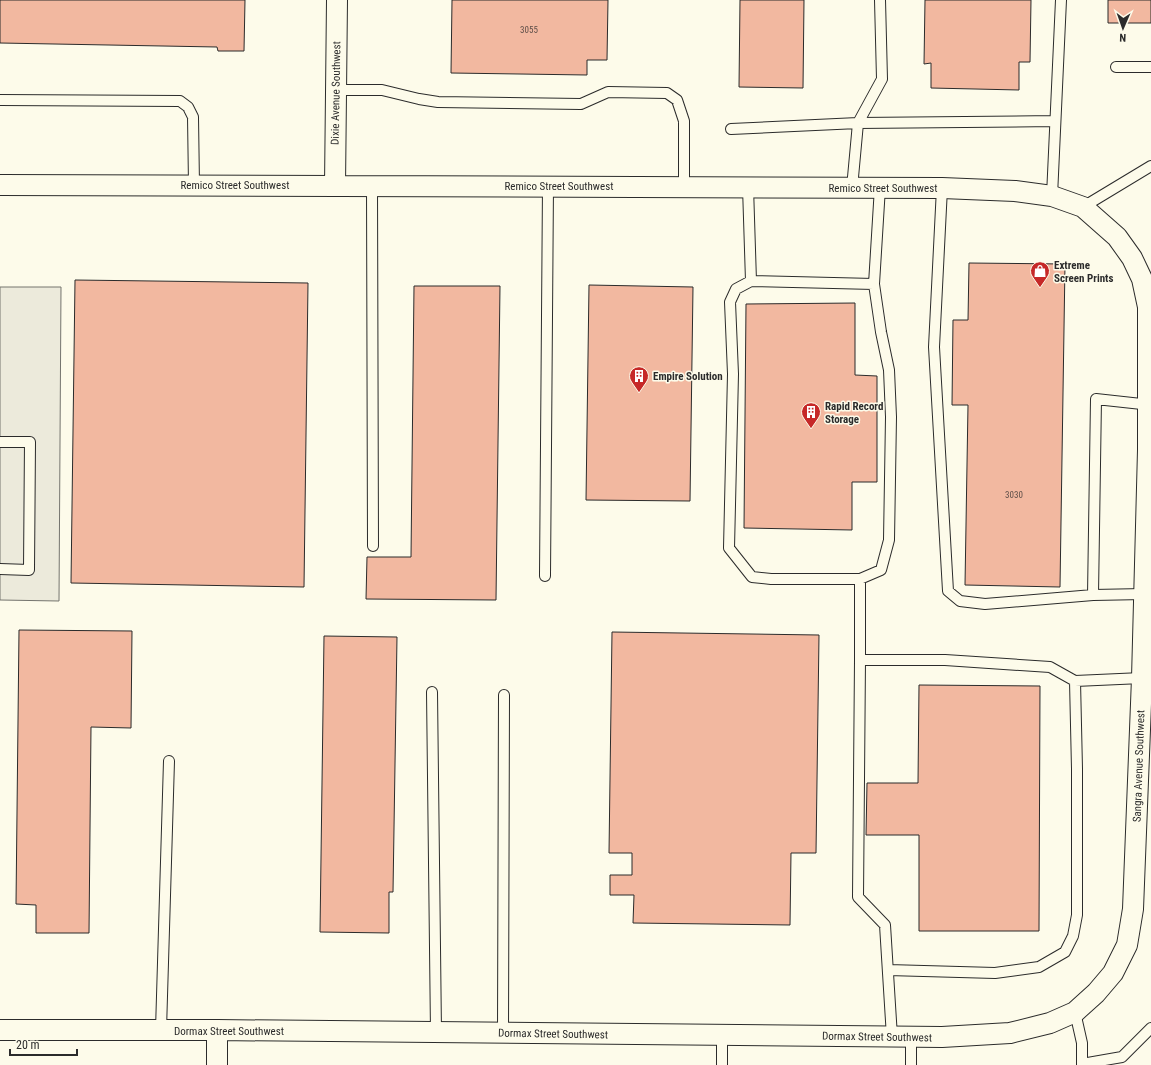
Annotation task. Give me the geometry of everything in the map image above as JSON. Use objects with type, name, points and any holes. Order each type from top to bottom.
[{"type":"street","name":"Dixie Avenue Southwest","points":[[335,186],[337,0]]},
{"type":"street","name":"Remico Street Southwest","points":[[0,185],[942,188],[1015,192],[1052,196],[1083,207],[1109,228]]},
{"type":"street","name":"Sangra Avenue Southwest","points":[[1096,993],[1113,973],[1127,945],[1134,910],[1146,678],[1144,594],[1149,405],[1148,307],[1146,278],[1109,228]]},
{"type":"street","name":"Dormax Street Southwest","points":[[0,1030],[217,1030],[942,1038],[1010,1033],[1050,1023],[1074,1012],[1096,993]]},
{"type":"street","points":[[217,1030],[217,1065]]},
{"type":"lane","points":[[852,188],[858,122],[882,79],[880,0]]},
{"type":"lane","points":[[1052,196],[1061,0]]},
{"type":"lane","points":[[1116,67],[1151,67]]},
{"type":"lane","points":[[336,90],[382,90],[438,102],[581,104],[608,92],[668,93],[677,100],[684,121],[684,187]]},
{"type":"lane","points":[[0,100],[180,101],[188,107],[193,117],[194,185]]},
{"type":"lane","points":[[731,129],[858,122],[1055,121]]},
{"type":"lane","points":[[1083,207],[1151,166]]},
{"type":"lane","points":[[372,186],[373,546]]},
{"type":"lane","points":[[545,576],[548,186]]},
{"type":"lane","points":[[748,187],[751,281]]},
{"type":"lane","points":[[874,284],[751,281],[736,289],[730,302],[733,374],[729,548],[752,577],[771,579],[860,579],[881,570],[889,540],[891,417],[889,370],[881,332],[874,284],[880,188]]},
{"type":"lane","points":[[942,188],[934,347],[948,591],[960,601],[985,604],[1093,594],[1144,594]]},
{"type":"lane","points":[[1093,594],[1096,399],[1149,405]]},
{"type":"lane","points":[[0,442],[30,442],[30,450],[29,570],[0,569]]},
{"type":"lane","points":[[860,579],[858,897],[885,924],[888,970],[902,1037],[911,1065]]},
{"type":"lane","points":[[860,660],[945,660],[1050,666],[1075,681],[1146,678]]},
{"type":"lane","points":[[888,970],[995,973],[1039,967],[1065,952],[1073,936],[1077,915],[1077,769],[1075,681]]},
{"type":"lane","points":[[432,692],[436,1032]]},
{"type":"lane","points":[[503,1033],[504,695]]},
{"type":"lane","points":[[161,1030],[169,761]]},
{"type":"lane","points":[[1074,1012],[1082,1043],[1082,1064],[1122,1057],[1151,1028]]},
{"type":"lane","points":[[722,1035],[722,1065]]},
{"type":"shaded area","points":[[0,287],[61,287],[59,601],[0,600]]},
{"type":"building","points":[[0,0],[245,0],[244,51],[218,51],[217,47],[0,43]]},
{"type":"building","points":[[452,0],[608,0],[607,60],[587,60],[587,75],[451,73]]},
{"type":"building","points":[[740,0],[804,0],[803,88],[739,87]]},
{"type":"building","points":[[925,0],[1031,0],[1030,62],[1019,62],[1019,90],[931,88],[931,63],[924,64]]},
{"type":"building","points":[[1108,0],[1151,0],[1151,23],[1108,23]]},
{"type":"building","points":[[969,263],[1065,264],[1060,587],[965,585],[968,405],[952,405],[953,320],[968,320]]},
{"type":"building","points":[[75,280],[308,283],[304,587],[71,583]]},
{"type":"building","name":"Empire Solution","points":[[589,285],[693,287],[690,501],[586,500]]},
{"type":"building","points":[[414,286],[500,286],[496,600],[366,599],[367,557],[411,557]]},
{"type":"building","name":"Rapid Record Storage","points":[[855,303],[855,375],[877,376],[877,482],[852,482],[852,530],[744,528],[746,304]]},
{"type":"building","points":[[19,630],[132,631],[131,728],[91,727],[89,933],[36,933],[36,905],[16,904]]},
{"type":"building","points":[[612,632],[819,635],[816,853],[791,853],[790,925],[633,923],[634,895],[610,895],[610,875],[632,875],[632,853],[609,853]]},
{"type":"building","points":[[324,636],[397,637],[393,892],[389,892],[389,933],[320,932]]},
{"type":"building","points":[[919,685],[1040,686],[1039,931],[919,931],[919,835],[866,835],[867,783],[918,783]]},
{"type":"place","name":"Extreme Screen Prints","points":[[1040,288]]},
{"type":"place","name":"Empire Solution","points":[[639,393]]},
{"type":"place","name":"Rapid Record Storage","points":[[811,429]]}]
